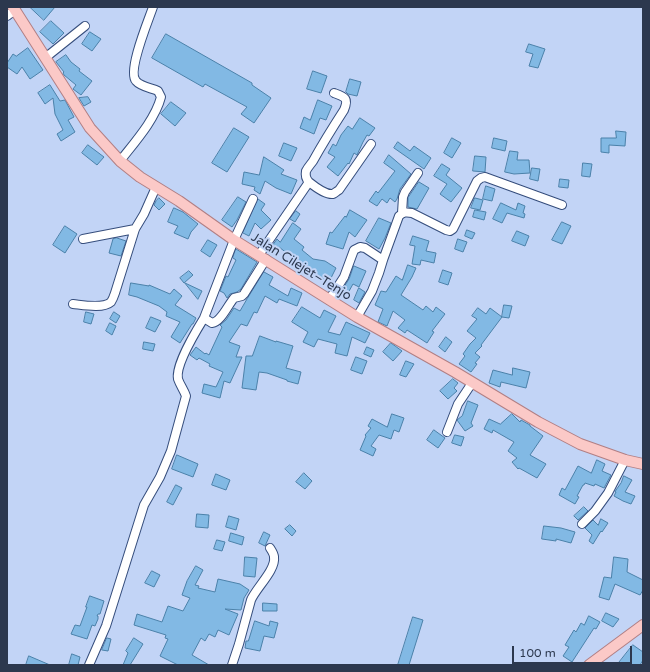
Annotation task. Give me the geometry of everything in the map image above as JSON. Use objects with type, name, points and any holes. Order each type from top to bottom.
[{"type":"main road","name":"Jalan Cilejet–Tenjo","points":[[12,11],[45,58],[90,128],[120,161],[140,177],[179,201],[234,240],[329,300],[538,422],[580,444],[625,460],[643,464]]},
{"type":"main road","points":[[589,665],[643,625]]},
{"type":"street","points":[[120,161],[145,128],[155,112],[161,97],[158,91],[139,84],[136,82],[134,77],[140,44],[153,7]]},
{"type":"street","points":[[45,58],[85,26]]},
{"type":"street","points":[[334,93],[343,96],[347,104],[307,170],[307,180],[317,188],[333,194],[339,190],[371,144]]},
{"type":"street","points":[[357,317],[372,291],[379,273],[399,216],[402,213],[403,197],[405,192],[418,174]]},
{"type":"street","points":[[402,213],[412,213],[450,231],[453,229],[477,181],[485,177],[562,205]]},
{"type":"street","points":[[204,318],[212,323],[215,323],[226,312],[234,298],[244,294],[263,257],[309,182]]},
{"type":"street","points":[[73,304],[100,306],[107,305],[112,301],[135,229],[144,214],[156,187]]},
{"type":"street","points":[[89,665],[106,626],[144,506],[160,477],[171,451],[186,396],[178,378],[179,366],[204,318],[234,240],[253,199]]},
{"type":"street","points":[[83,239],[135,229]]},
{"type":"street","points":[[329,300],[344,277],[354,250],[360,247],[365,248],[383,260]]},
{"type":"street","points":[[447,432],[458,404],[472,383]]},
{"type":"street","points":[[582,524],[595,511],[608,493],[625,460]]},
{"type":"street","points":[[232,665],[251,600],[254,593],[273,566],[274,558],[270,548]]},
{"type":"building","points":[[30,7],[55,7],[44,20]]},
{"type":"building","points":[[51,21],[64,33],[53,44],[40,32]]},
{"type":"building","points":[[90,32],[101,39],[92,51],[82,44]]},
{"type":"building","points":[[166,34],[252,83],[252,85],[271,98],[254,123],[241,114],[247,107],[205,84],[203,87],[152,58]]},
{"type":"building","points":[[529,44],[545,49],[538,68],[529,66],[533,54],[526,52]]},
{"type":"building","points":[[28,48],[43,70],[30,79],[22,67],[17,74],[7,67],[7,63],[13,54],[16,56]]},
{"type":"building","points":[[66,55],[71,62],[80,69],[79,71],[92,81],[81,95],[73,89],[76,85],[64,75],[64,72],[56,62]]},
{"type":"building","points":[[313,71],[327,76],[321,93],[307,89]]},
{"type":"building","points":[[350,79],[361,82],[357,96],[346,92]]},
{"type":"building","points":[[50,85],[60,101],[65,100],[74,117],[68,120],[75,132],[61,141],[57,134],[63,130],[55,114],[53,98],[45,104],[38,93]]},
{"type":"building","points":[[88,97],[91,102],[84,106],[79,98]]},
{"type":"building","points":[[318,100],[332,106],[326,120],[320,118],[314,134],[300,128],[304,117],[310,120]]},
{"type":"building","points":[[171,102],[186,113],[175,126],[161,114]]},
{"type":"building","points":[[360,118],[375,128],[369,136],[367,135],[357,155],[354,153],[349,164],[348,163],[338,176],[327,167],[335,157],[328,153],[333,144],[336,146],[341,135],[348,126],[352,129]]},
{"type":"building","points":[[234,128],[249,137],[227,172],[212,163]]},
{"type":"building","points":[[616,131],[626,132],[625,146],[609,145],[609,153],[601,152],[601,138],[616,138]]},
{"type":"building","points":[[452,138],[461,143],[452,158],[444,153]]},
{"type":"building","points":[[494,138],[507,141],[505,151],[492,148]]},
{"type":"building","points":[[398,142],[410,151],[414,146],[431,158],[424,169],[394,148]]},
{"type":"building","points":[[284,143],[297,148],[291,161],[279,156]]},
{"type":"building","points":[[88,145],[104,157],[97,165],[82,153]]},
{"type":"building","points":[[510,151],[518,152],[517,160],[529,160],[530,173],[514,174],[505,172]]},
{"type":"building","points":[[389,155],[411,174],[400,189],[395,202],[390,198],[387,203],[382,199],[377,206],[369,201],[376,191],[378,193],[395,171],[384,163]]},
{"type":"building","points":[[475,156],[486,157],[485,172],[473,171]]},
{"type":"building","points":[[264,157],[284,170],[281,174],[297,180],[291,194],[276,188],[265,181],[260,194],[254,190],[255,187],[242,184],[244,172],[259,175]]},
{"type":"building","points":[[583,163],[592,164],[590,177],[582,176]]},
{"type":"building","points":[[442,164],[450,169],[446,175],[462,188],[451,202],[440,194],[447,184],[434,176]]},
{"type":"building","points":[[532,168],[540,169],[538,181],[530,179]]},
{"type":"building","points":[[560,179],[569,180],[568,188],[559,187]]},
{"type":"building","points":[[419,182],[429,188],[417,209],[408,207],[408,198]]},
{"type":"building","points":[[486,186],[495,189],[492,201],[483,199]]},
{"type":"building","points":[[238,197],[246,202],[232,227],[222,220]]},
{"type":"building","points":[[159,198],[165,204],[159,210],[154,205]]},
{"type":"building","points":[[475,198],[483,200],[480,210],[471,208]]},
{"type":"building","points":[[258,199],[265,204],[261,210],[271,220],[261,229],[255,223],[249,236],[243,233]]},
{"type":"building","points":[[501,203],[516,210],[518,203],[525,206],[523,213],[525,214],[524,218],[507,213],[502,223],[493,219]]},
{"type":"building","points":[[174,208],[183,212],[198,224],[191,232],[188,239],[174,233],[178,226],[168,222]]},
{"type":"building","points":[[350,210],[367,220],[355,237],[349,232],[343,249],[326,244],[330,232],[332,233]]},
{"type":"building","points":[[475,210],[486,212],[484,220],[473,217]]},
{"type":"building","points":[[296,211],[300,214],[295,222],[290,219]]},
{"type":"building","points":[[379,218],[391,223],[379,249],[366,241]]},
{"type":"building","points":[[562,222],[571,226],[562,244],[552,240]]},
{"type":"building","points":[[293,223],[301,229],[294,239],[304,247],[302,250],[313,259],[325,261],[336,268],[328,284],[291,265],[297,261],[279,247],[274,253],[270,249],[277,239],[280,242]]},
{"type":"building","points":[[65,226],[77,234],[65,253],[53,245]]},
{"type":"building","points":[[467,230],[475,233],[472,239],[465,236]]},
{"type":"building","points":[[517,231],[529,236],[525,246],[512,241]]},
{"type":"building","points":[[413,236],[429,241],[426,251],[436,253],[434,263],[421,260],[420,265],[412,264],[415,246],[410,245]]},
{"type":"building","points":[[117,238],[126,241],[121,256],[109,253],[113,239]]},
{"type":"building","points":[[458,239],[467,242],[463,252],[455,249]]},
{"type":"building","points":[[208,240],[217,245],[210,257],[201,251]]},
{"type":"building","points":[[236,249],[257,262],[241,289],[230,294],[227,298],[224,293],[220,291],[226,276],[228,277],[236,260],[233,258]]},
{"type":"building","points":[[408,265],[416,268],[401,295],[423,310],[426,306],[433,312],[436,307],[445,314],[432,331],[434,332],[427,343],[407,330],[405,333],[398,328],[405,320],[393,311],[387,326],[378,322],[383,309],[375,305],[381,291],[386,292],[396,276],[402,280]]},
{"type":"building","points":[[354,266],[366,271],[359,287],[353,284],[348,293],[342,290],[349,279]]},
{"type":"building","points":[[443,270],[452,273],[448,285],[439,282]]},
{"type":"building","points":[[189,271],[193,275],[184,283],[180,278]]},
{"type":"building","points":[[264,272],[273,277],[269,285],[288,296],[291,288],[302,293],[297,306],[279,299],[277,303],[265,296],[257,313],[254,312],[247,326],[241,324],[229,342],[240,346],[236,357],[242,357],[230,383],[224,381],[220,398],[202,393],[204,384],[216,387],[223,372],[209,366],[210,364],[199,358],[197,360],[190,355],[196,347],[205,354],[206,353],[209,355],[222,327],[220,325],[226,320],[234,308],[240,311]]},
{"type":"building","points":[[131,283],[149,285],[170,294],[174,289],[182,296],[175,305],[196,318],[180,343],[171,337],[180,322],[166,316],[167,312],[159,306],[129,295]]},
{"type":"building","points":[[185,283],[202,291],[198,299]]},
{"type":"building","points":[[359,288],[365,292],[359,303],[354,300]]},
{"type":"building","points":[[504,305],[512,306],[509,318],[502,317]]},
{"type":"building","points":[[302,307],[320,318],[324,310],[336,316],[328,332],[340,335],[346,322],[370,333],[365,343],[352,337],[347,356],[335,353],[337,344],[318,339],[314,347],[303,342],[308,332],[292,322]]},
{"type":"building","points":[[478,308],[486,314],[490,308],[502,317],[481,345],[482,346],[475,353],[480,357],[475,363],[477,364],[471,372],[459,364],[465,356],[463,354],[476,338],[467,331],[477,319],[472,316]]},
{"type":"building","points":[[86,312],[94,314],[91,324],[84,322]]},
{"type":"building","points":[[114,312],[120,316],[116,323],[110,319]]},
{"type":"building","points":[[151,317],[161,321],[155,332],[146,328]]},
{"type":"building","points":[[110,323],[116,326],[112,335],[106,331]]},
{"type":"building","points":[[260,336],[293,346],[286,368],[301,372],[298,384],[267,373],[259,372],[256,390],[242,388],[246,356],[252,356]]},
{"type":"building","points":[[446,337],[452,342],[445,352],[439,347]]},
{"type":"building","points":[[144,342],[155,344],[153,351],[143,349]]},
{"type":"building","points":[[391,343],[402,351],[393,361],[383,352]]},
{"type":"building","points":[[367,347],[374,350],[371,357],[364,354]]},
{"type":"building","points":[[356,357],[367,361],[362,374],[351,370]]},
{"type":"building","points":[[406,361],[414,364],[406,377],[400,375]]},
{"type":"building","points":[[513,368],[530,372],[526,388],[501,382],[500,387],[489,383],[493,370],[512,375]]},
{"type":"building","points":[[453,379],[458,383],[454,388],[457,391],[448,399],[440,391]]},
{"type":"building","points":[[468,401],[478,405],[471,423],[473,426],[465,431],[457,420],[462,416]]},
{"type":"building","points":[[392,414],[404,418],[399,432],[394,430],[391,439],[379,435],[371,446],[376,449],[373,456],[360,450],[366,436],[365,435],[371,428],[368,426],[372,419],[387,427]]},
{"type":"building","points":[[512,414],[520,422],[521,420],[530,425],[543,436],[530,455],[546,464],[537,478],[519,468],[518,469],[512,462],[517,458],[508,451],[514,442],[493,430],[492,433],[484,429],[489,419],[500,424]]},
{"type":"building","points":[[434,430],[445,438],[438,448],[427,440]]},
{"type":"building","points":[[455,435],[464,437],[461,446],[452,443]]},
{"type":"building","points":[[177,455],[198,464],[193,477],[172,469]]},
{"type":"building","points":[[597,460],[605,464],[602,471],[611,475],[604,488],[595,484],[594,486],[585,483],[577,496],[579,497],[575,504],[559,495],[562,488],[565,490],[578,466],[591,473]]},
{"type":"building","points":[[304,473],[312,481],[305,489],[296,482]]},
{"type":"building","points":[[216,474],[230,480],[226,490],[212,485]]},
{"type":"building","points":[[624,476],[632,480],[625,492],[635,496],[631,504],[614,496]]},
{"type":"building","points":[[176,485],[182,488],[173,505],[167,502]]},
{"type":"building","points":[[584,507],[588,511],[578,520],[574,516]]},
{"type":"building","points":[[197,514],[209,515],[208,528],[196,527]]},
{"type":"building","points":[[229,516],[239,519],[236,530],[226,527]]},
{"type":"building","points":[[601,519],[608,523],[593,544],[589,541],[592,535],[585,528],[593,520],[598,525]]},
{"type":"building","points":[[290,525],[296,531],[292,536],[285,529]]},
{"type":"building","points":[[544,526],[561,528],[575,532],[571,543],[556,539],[556,541],[542,539]]},
{"type":"building","points":[[264,532],[270,535],[265,546],[259,543]]},
{"type":"building","points":[[231,533],[244,537],[242,545],[229,541]]},
{"type":"building","points":[[217,540],[225,542],[222,551],[214,549]]},
{"type":"building","points":[[245,557],[257,558],[255,577],[244,576]]},
{"type":"building","points":[[614,557],[628,559],[627,572],[643,580],[643,590],[640,595],[615,584],[609,600],[599,597],[604,577],[611,578]]},
{"type":"building","points":[[196,566],[203,570],[195,585],[199,586],[198,588],[215,592],[218,579],[240,584],[249,590],[244,598],[241,610],[225,609],[238,614],[229,635],[218,630],[215,637],[209,634],[205,641],[201,638],[192,655],[209,665],[178,665],[160,656],[168,639],[165,638],[166,635],[134,625],[137,614],[162,622],[168,606],[183,611],[190,598],[182,595],[187,581]]},
{"type":"building","points":[[152,571],[160,575],[154,587],[145,583]]},
{"type":"building","points":[[90,596],[104,601],[100,614],[97,616],[98,619],[95,626],[92,625],[87,639],[71,634],[75,625],[80,626]]},
{"type":"building","points":[[263,603],[277,604],[277,611],[263,611]]},
{"type":"building","points":[[606,613],[619,619],[613,627],[602,621]]},
{"type":"building","points":[[589,616],[600,622],[596,629],[594,628],[572,662],[563,656],[569,647],[565,645],[574,630],[576,632],[581,623],[584,625]]},
{"type":"building","points":[[413,617],[423,620],[409,665],[398,665]]},
{"type":"building","points":[[255,621],[269,626],[270,621],[278,623],[274,638],[264,636],[260,651],[245,648],[246,641],[248,641]]},
{"type":"building","points":[[107,638],[111,639],[108,651],[102,650]]},
{"type":"building","points":[[134,638],[143,644],[130,665],[123,665],[128,653],[126,651]]},
{"type":"building","points":[[633,645],[643,652],[643,660],[640,665],[617,665]]},
{"type":"building","points":[[72,654],[80,657],[78,665],[69,665]]},
{"type":"building","points":[[29,656],[50,665],[26,665]]}]
